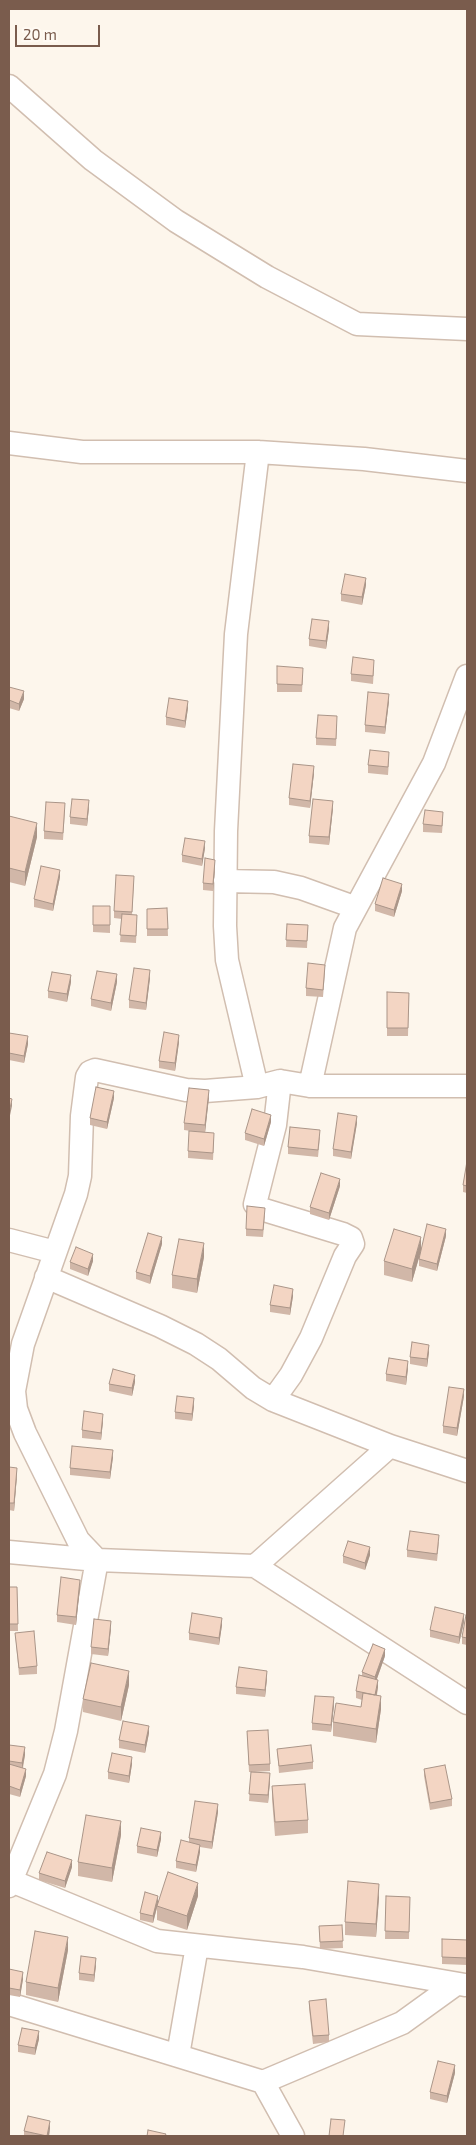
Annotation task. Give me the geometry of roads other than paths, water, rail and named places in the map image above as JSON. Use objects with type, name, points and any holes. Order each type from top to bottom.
[{"type":"street","points":[[9,86],[93,160],[176,221],[267,277],[357,324],[467,329]]},
{"type":"street","points":[[9,443],[82,452],[258,452],[364,459],[467,471]]},
{"type":"street","points":[[257,1087],[227,960],[225,881],[236,634],[258,452]]},
{"type":"street","points":[[310,1086],[337,956],[345,928],[354,908],[434,763],[467,676]]},
{"type":"street","points":[[225,881],[274,882],[301,888],[354,908]]},
{"type":"street","points":[[97,1560],[78,1540],[25,1433],[16,1409],[14,1391],[23,1344],[76,1194],[80,1176],[82,1116],[86,1078],[90,1072],[95,1070],[143,1079],[186,1090],[257,1087],[280,1081],[310,1086],[467,1086]]},
{"type":"street","points":[[273,1400],[292,1375],[311,1338],[345,1256],[353,1244],[351,1238],[261,1209],[255,1204],[276,1125],[280,1081]]},
{"type":"street","points":[[9,1240],[55,1252]]},
{"type":"street","points":[[46,1277],[160,1326],[196,1344],[219,1359],[253,1388],[273,1400],[390,1446],[467,1471]]},
{"type":"street","points":[[256,1566],[390,1446]]},
{"type":"street","points":[[9,1552],[97,1560],[256,1566],[467,1703]]},
{"type":"street","points":[[97,1560],[66,1731],[55,1774],[10,1882],[158,1941],[303,1957],[461,1985]]},
{"type":"street","points":[[178,2056],[197,1946]]},
{"type":"street","points":[[9,2004],[263,2082],[402,2023],[461,1985]]},
{"type":"street","points":[[263,2082],[293,2136]]}]
